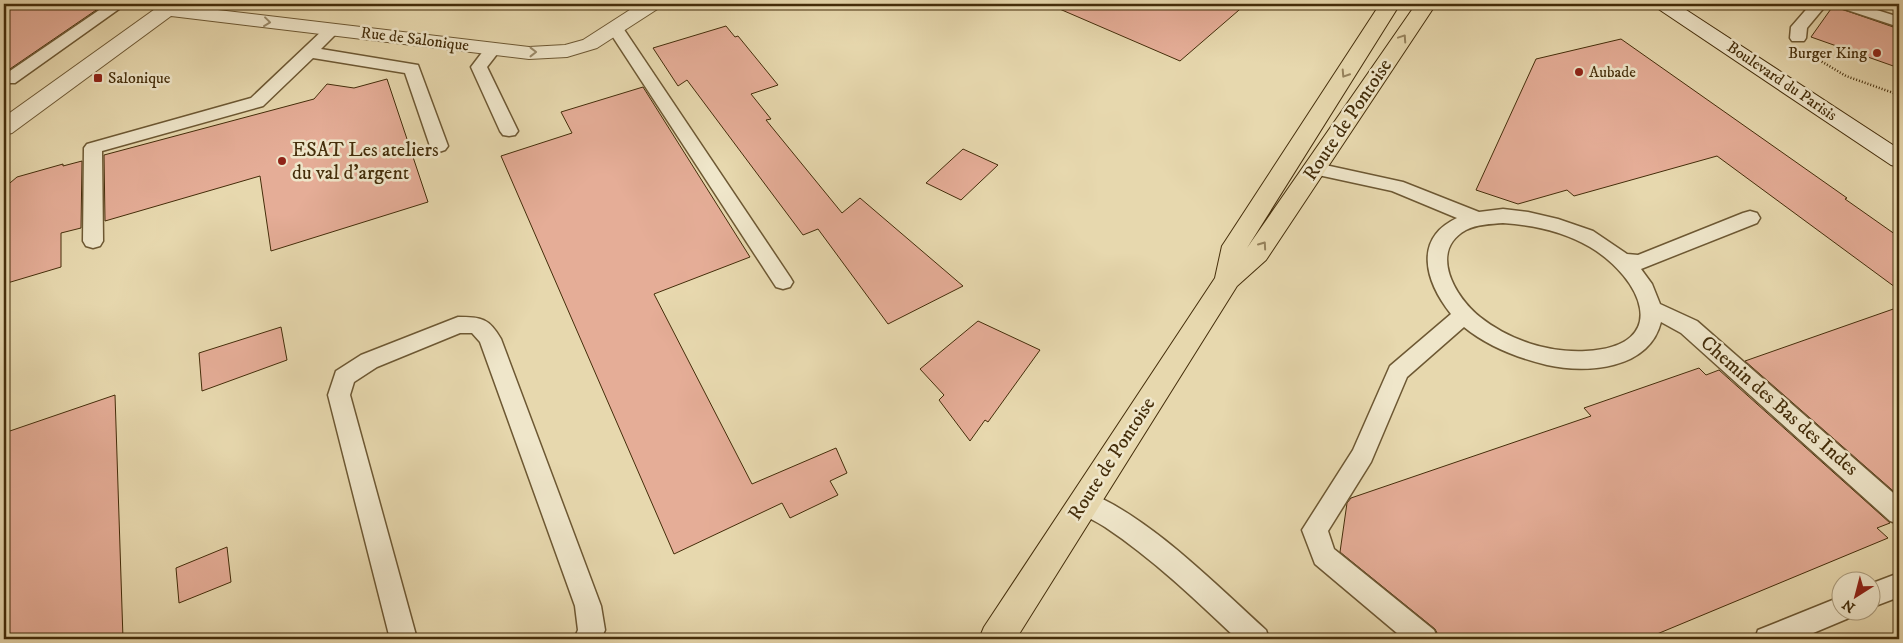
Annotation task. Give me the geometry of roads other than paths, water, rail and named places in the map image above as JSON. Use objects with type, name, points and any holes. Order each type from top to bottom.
[{"type":"main road","name":"Route de Pontoise","points":[[1228,279],[1236,246],[1390,4]]},
{"type":"main road","name":"Route de Pontoise","points":[[996,639],[1228,279],[1257,254],[1426,4]]},
{"type":"street","name":"Rue de Salonique","points":[[171,7],[332,30],[528,53],[567,51],[590,44],[652,4]]},
{"type":"street","name":"Boulevard du Parisis","points":[[1664,4],[1712,34],[1899,160]]},
{"type":"street","points":[[1678,4],[1712,34]]},
{"type":"street","points":[[4,128],[171,7]]},
{"type":"lane","points":[[9,79],[118,4]]},
{"type":"lane","points":[[1798,38],[1799,27],[1819,4]]},
{"type":"lane","points":[[1844,4],[1899,22]]},
{"type":"lane","points":[[615,28],[783,282]]},
{"type":"lane","points":[[93,241],[93,148],[257,102],[332,30]]},
{"type":"lane","points":[[493,49],[478,67],[509,131]]},
{"type":"lane","points":[[308,52],[412,69],[439,146]]},
{"type":"lane","points":[[1316,169],[1396,186],[1446,205],[1476,219]]},
{"type":"lane","points":[[1503,216],[1542,220],[1566,228],[1597,242],[1623,261],[1642,284],[1652,309],[1648,331],[1632,349],[1605,359],[1578,360],[1569,360],[1531,352],[1494,336],[1464,315],[1444,291],[1436,267],[1439,246],[1453,229],[1476,219],[1503,216]]},
{"type":"lane","points":[[1623,261],[1640,262],[1750,218]]},
{"type":"lane","name":"Chemin des Bas des Indes","points":[[1652,309],[1689,327],[1899,513]]},
{"type":"lane","points":[[1424,639],[1324,556],[1314,530],[1363,455],[1398,372],[1464,315]]},
{"type":"lane","points":[[404,639],[339,395],[344,377],[369,361],[458,325],[478,325],[490,339],[588,606],[592,630],[588,639]]},
{"type":"lane","points":[[1084,502],[1112,517],[1170,559],[1256,639]]},
{"type":"lane","points":[[1880,592],[1899,584]]},
{"type":"lane","points":[[1768,639],[1830,613]]},
{"type":"place","name":"Burger King","points":[[1877,53]]},
{"type":"place","name":"Aubade","points":[[1579,72]]},
{"type":"place","name":"Salonique","points":[[98,78]]},
{"type":"place","name":"ESAT Les ateliers du val d'argent","points":[[282,161]]}]
